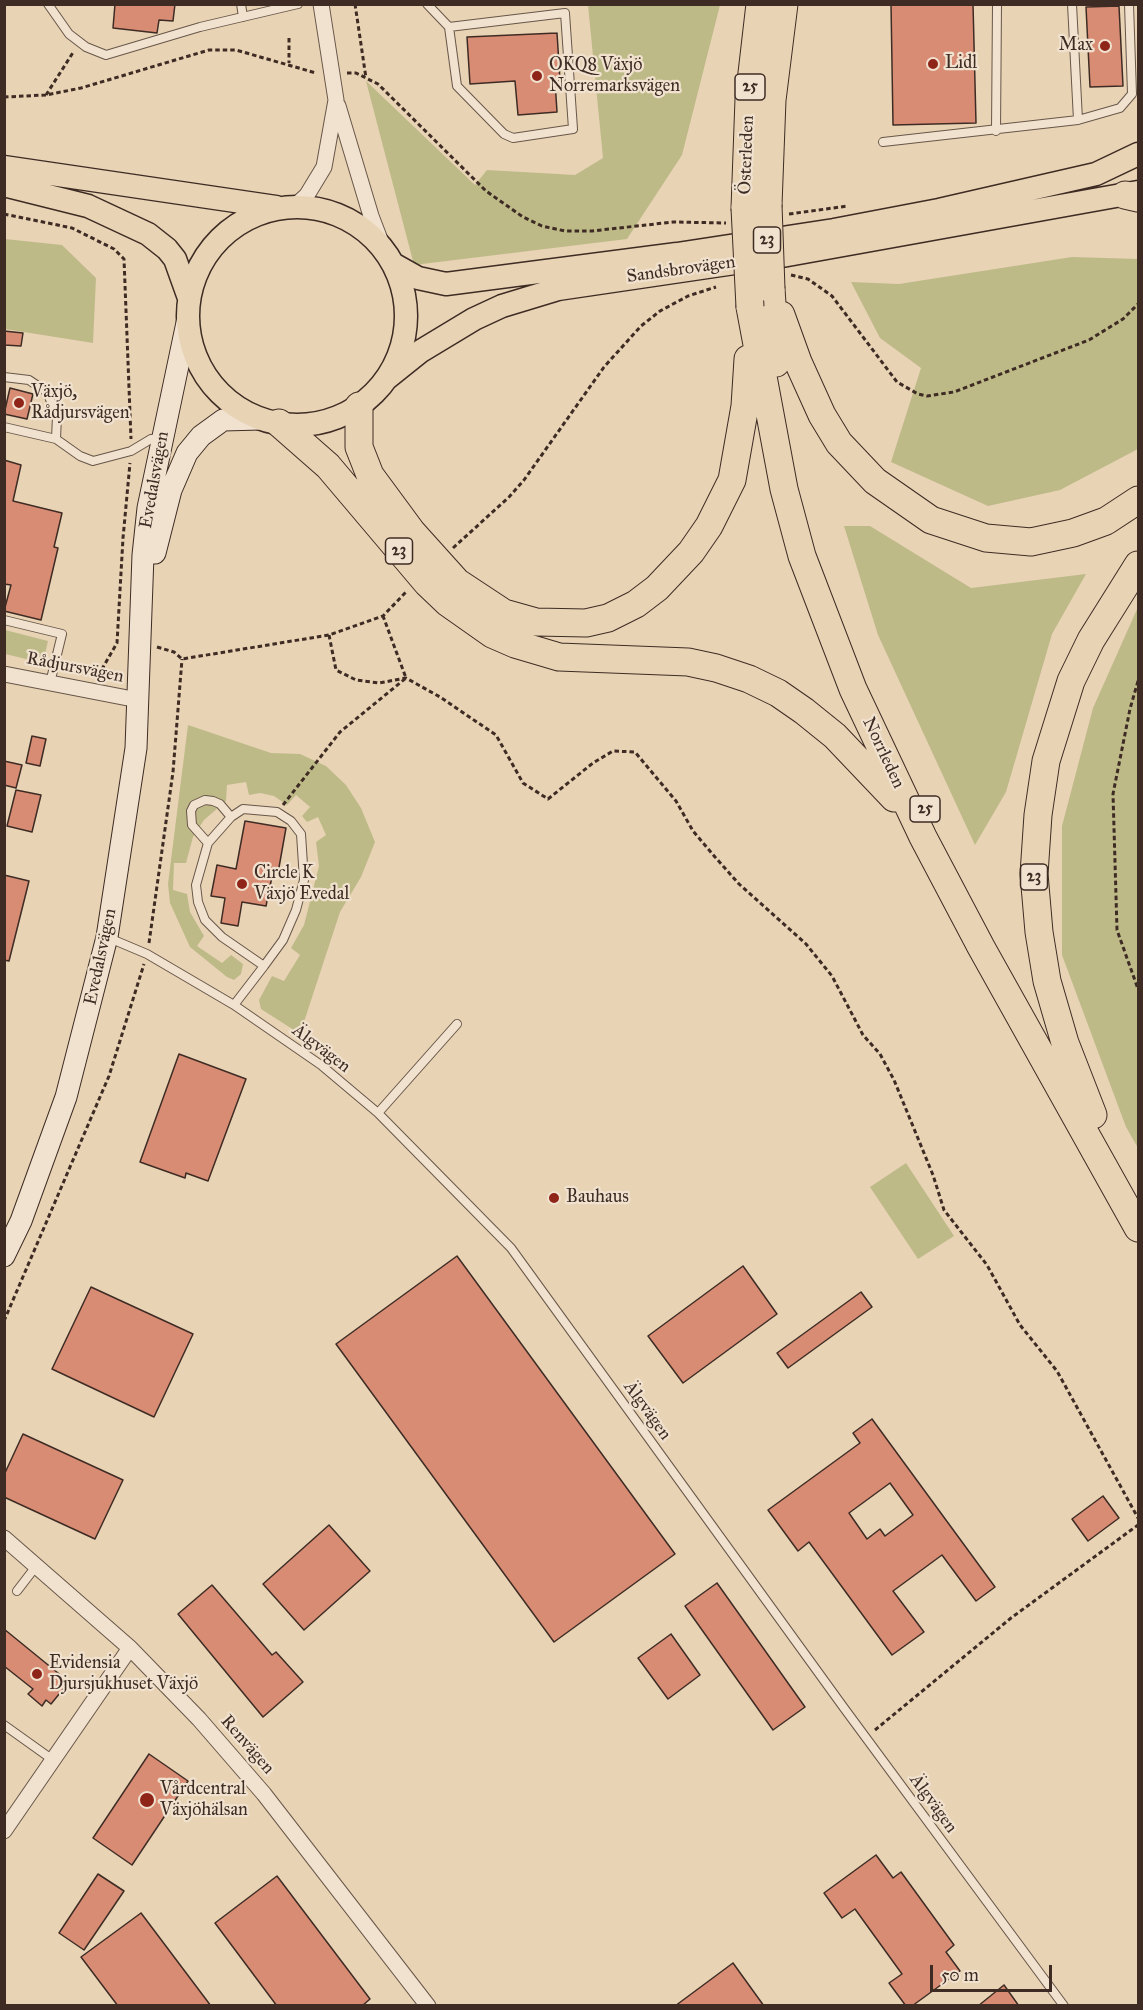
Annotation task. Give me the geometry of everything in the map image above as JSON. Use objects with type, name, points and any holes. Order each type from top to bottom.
[{"type":"highway","name":"Österleden","points":[[760,4],[749,99],[755,213],[771,289]]},
{"type":"highway","name":"Österleden","points":[[750,307],[755,213],[772,100],[783,4]]},
{"type":"highway","points":[[771,289],[798,362],[833,434],[874,481],[910,508],[931,520],[986,538],[1031,542],[1073,533],[1106,521],[1138,500]]},
{"type":"highway","name":"Norrleden","points":[[771,289],[773,338],[786,432],[816,551],[848,642],[891,741],[968,893],[1138,1195]]},
{"type":"highway","points":[[359,406],[359,447],[370,475],[412,532],[457,582],[504,613],[536,622],[561,624],[608,618],[636,604],[675,571],[709,526],[725,495],[734,469],[745,406],[750,307]]},
{"type":"highway","name":"Norrleden","points":[[750,307],[774,445],[802,556],[853,689],[923,837],[1041,1058],[1138,1228]]},
{"type":"highway","name":"23","points":[[270,421],[328,466],[427,583],[471,621],[515,644],[559,657],[688,662],[716,668],[778,693],[835,736],[891,794],[923,837]]},
{"type":"highway","name":"23","points":[[1093,1114],[1065,1044],[1047,981],[1039,932],[1034,874],[1038,815],[1046,761],[1071,681],[1091,640],[1138,565]]},
{"type":"main road","name":"Sandsbrovägen","points":[[389,257],[418,279],[446,284],[677,254],[834,230],[939,210],[1096,174],[1138,154]]},
{"type":"main road","name":"23","points":[[4,167],[287,207],[315,208],[354,222],[389,257],[402,287],[406,310],[405,334],[398,358],[386,379],[359,406],[321,422],[270,421],[228,400],[203,372],[190,336],[188,308],[175,260],[167,249],[148,234],[88,206],[4,185]]},
{"type":"main road","name":"Sandsbrovägen","points":[[386,379],[421,351],[474,319],[502,306],[558,289],[805,252],[1134,195]]},
{"type":"main road","name":"23","points":[[188,308],[202,261],[220,238],[243,220],[287,207]]},
{"type":"street","points":[[321,4],[336,100],[371,216],[389,257]]},
{"type":"street","points":[[287,207],[307,195],[324,167],[336,100]]},
{"type":"street","name":"Evedalsvägen","points":[[4,1256],[21,1221],[66,1097],[107,937],[132,784],[142,645],[147,519],[188,308]]},
{"type":"street","name":"Evedalsvägen","points":[[142,645],[157,540],[171,490],[187,453],[201,436],[223,420],[270,421]]},
{"type":"street","name":"Rådjursvägen","points":[[4,674],[50,685],[138,700]]},
{"type":"street","name":"Renvägen","points":[[4,1538],[130,1648],[199,1719],[264,1794],[428,2006]]},
{"type":"street","points":[[4,1831],[130,1648]]},
{"type":"lane","points":[[48,4],[56,18],[80,42],[106,55],[298,4]]},
{"type":"lane","points":[[241,4],[243,17]]},
{"type":"lane","points":[[427,4],[449,27],[458,86],[504,134],[513,138],[573,129],[565,13],[449,27]]},
{"type":"lane","points":[[996,131],[997,4]]},
{"type":"lane","points":[[1072,4],[1078,120]]},
{"type":"lane","points":[[883,142],[1078,120],[1120,108],[1132,94],[1129,4]]},
{"type":"lane","points":[[4,376],[29,380],[46,392],[57,416],[57,439]]},
{"type":"lane","points":[[4,427],[57,439],[80,456],[93,461],[131,451],[151,439],[163,437]]},
{"type":"lane","points":[[4,620],[62,634],[50,685]]},
{"type":"lane","points":[[208,843],[192,825],[191,811],[194,805],[206,800],[213,801],[231,818]]},
{"type":"lane","points":[[234,1005],[264,966],[290,926],[304,880],[301,834],[291,821],[277,812],[243,809],[231,818],[208,843],[196,885],[198,902],[205,920],[222,937],[264,966]]},
{"type":"lane","name":"Älgvägen","points":[[107,937],[147,954],[234,1005],[321,1065],[378,1113],[511,1248],[866,1738],[1064,2006]]},
{"type":"lane","points":[[378,1113],[457,1024]]},
{"type":"lane","points":[[17,1591],[37,1565]]},
{"type":"lane","points":[[4,1725],[53,1760]]},
{"type":"path","points":[[355,4],[366,78]]},
{"type":"path","points":[[289,38],[290,63]]},
{"type":"path","points":[[46,95],[80,42]]},
{"type":"path","points":[[4,97],[46,95],[81,88],[209,50],[236,50],[290,63],[312,73],[356,73],[378,84],[486,191],[523,217],[542,226],[565,231],[592,231],[852,205]]},
{"type":"path","points":[[4,214],[72,228],[104,243],[124,259],[131,451],[117,643],[98,676],[96,693]]},
{"type":"path","points":[[142,645],[161,647],[182,659],[329,634],[383,616],[414,584]]},
{"type":"path","points":[[383,616],[406,678],[496,735],[523,783],[548,799],[593,763],[613,751],[635,752],[676,801],[693,831],[739,884],[806,944],[832,976],[863,1035],[880,1054],[894,1080],[933,1175],[944,1210],[987,1265],[1020,1325],[1057,1371],[1138,1518]]},
{"type":"path","points":[[329,634],[336,670],[356,680],[379,683],[406,678]]},
{"type":"path","points":[[4,1321],[109,1076],[147,954],[173,772],[182,659]]},
{"type":"path","points":[[277,812],[340,732],[406,678]]},
{"type":"path","points":[[1138,681],[1113,794],[1118,930],[1138,989]]},
{"type":"path","points":[[866,1738],[1011,1618],[1138,1525]]},
{"type":"shaded area","points":[[588,5],[720,5],[682,155],[627,239],[414,265],[366,81],[475,185],[487,170],[575,175],[603,158]]},
{"type":"shaded area","points":[[5,239],[62,245],[96,278],[93,343],[5,329]]},
{"type":"shaded area","points":[[1072,257],[1138,259],[1138,449],[1060,490],[988,506],[891,462],[921,368],[880,338],[851,282],[899,284]]},
{"type":"shaded area","points":[[844,526],[870,526],[971,588],[1086,574],[1052,634],[1006,792],[975,845],[878,635]]},
{"type":"shaded area","points":[[1138,607],[1138,1148],[1126,1127],[1062,955],[1062,826],[1093,708]]},
{"type":"shaded area","points":[[5,630],[48,641],[43,663],[5,654]]},
{"type":"shaded area","points":[[188,725],[271,753],[300,754],[326,766],[346,785],[361,808],[375,842],[361,877],[340,912],[300,1034],[261,1009],[259,1000],[272,976],[284,981],[300,955],[291,948],[304,925],[319,866],[316,842],[326,835],[318,817],[307,822],[302,816],[310,807],[296,795],[287,805],[274,796],[260,793],[249,795],[246,782],[227,785],[226,801],[204,820],[193,837],[186,863],[174,863],[173,890],[187,894],[190,912],[204,936],[197,946],[222,963],[231,955],[243,964],[241,974],[234,980],[227,977],[190,947],[170,903],[168,884]]},
{"type":"shaded area","points":[[906,1163],[954,1236],[918,1259],[870,1187]]},
{"type":"building","points":[[115,4],[175,4],[173,21],[159,20],[157,33],[113,28]]},
{"type":"building","name":"Lidl","points":[[891,4],[973,4],[976,123],[893,125]]},
{"type":"building","name":"Max","points":[[1119,6],[1123,86],[1090,87],[1086,7]]},
{"type":"building","name":"OKQ8 Växjö Norremarksvägen","points":[[557,33],[560,80],[555,81],[557,112],[518,115],[515,81],[470,84],[467,37]]},
{"type":"building","points":[[4,331],[23,333],[21,346],[4,345]]},
{"type":"building","name":"Växjö, Rådjursvägen","points":[[10,388],[33,394],[27,419],[4,414]]},
{"type":"building","points":[[4,460],[21,465],[13,501],[62,513],[54,547],[58,548],[41,620],[4,611],[11,585],[4,584]]},
{"type":"building","points":[[32,736],[46,739],[40,766],[26,763]]},
{"type":"building","points":[[4,761],[22,765],[16,788],[4,785]]},
{"type":"building","points":[[16,790],[41,795],[32,832],[7,826]]},
{"type":"building","name":"Circle K Växjö Evedal","points":[[245,821],[286,828],[278,873],[273,872],[266,906],[242,902],[238,926],[221,923],[225,898],[211,896],[217,865],[236,869]]},
{"type":"building","points":[[4,875],[29,881],[9,961],[4,960]]},
{"type":"building","points":[[179,1054],[246,1079],[208,1181],[186,1173],[185,1178],[140,1162]]},
{"type":"building","points":[[457,1256],[675,1554],[554,1642],[336,1344]]},
{"type":"building","points":[[743,1266],[777,1314],[683,1383],[648,1336]]},
{"type":"building","points":[[91,1287],[193,1334],[154,1417],[52,1369]]},
{"type":"building","points":[[861,1292],[872,1307],[788,1368],[777,1353]]},
{"type":"building","points":[[872,1419],[995,1587],[976,1601],[942,1555],[893,1591],[924,1632],[892,1655],[809,1542],[798,1551],[768,1510],[860,1443],[853,1433]],"holes":[[[890,1483],[913,1515],[885,1536],[880,1529],[867,1539],[849,1513]]]},
{"type":"building","points":[[23,1434],[123,1480],[95,1539],[4,1497],[4,1475]]},
{"type":"building","points":[[1103,1496],[1119,1518],[1088,1541],[1072,1519]]},
{"type":"building","points":[[329,1525],[370,1571],[304,1630],[263,1584]]},
{"type":"building","points":[[717,1583],[805,1707],[773,1730],[685,1606]]},
{"type":"building","points":[[212,1585],[272,1655],[276,1652],[303,1682],[263,1717],[178,1614]]},
{"type":"building","name":"Evidensia Djursjukhuset Växjö","points":[[4,1629],[69,1682],[51,1704],[46,1700],[42,1706],[28,1694],[33,1689],[4,1666]]},
{"type":"building","points":[[671,1634],[700,1675],[668,1699],[638,1658]]},
{"type":"building","name":"Vårdcentral Växjöhälsan","points":[[149,1754],[188,1781],[132,1865],[93,1838]]},
{"type":"building","points":[[876,1855],[893,1878],[901,1872],[954,1945],[946,1952],[960,1971],[912,2006],[906,2006],[889,1983],[902,1974],[855,1909],[842,1918],[824,1893]]},
{"type":"building","points":[[98,1874],[124,1891],[84,1950],[59,1933]]},
{"type":"building","points":[[277,1876],[370,1999],[362,2006],[277,2006],[215,1923]]},
{"type":"building","points":[[141,1913],[211,2006],[118,2006],[81,1957]]},
{"type":"building","points":[[733,1963],[764,2006],[675,2006]]},
{"type":"building","points":[[1004,1985],[1019,2006],[978,2006]]},
{"type":"place","name":"Max","points":[[1105,46]]},
{"type":"place","name":"Lidl","points":[[933,64]]},
{"type":"place","name":"OKQ8 Växjö Norremarksvägen","points":[[537,76]]},
{"type":"place","name":"Växjö, Rådjursvägen","points":[[19,403]]},
{"type":"place","name":"Circle K Växjö Evedal","points":[[242,884]]},
{"type":"place","name":"Bauhaus","points":[[554,1198]]},
{"type":"place","name":"Evidensia Djursjukhuset Växjö","points":[[37,1674]]},
{"type":"place","name":"Vårdcentral Växjöhälsan","points":[[147,1800]]}]
